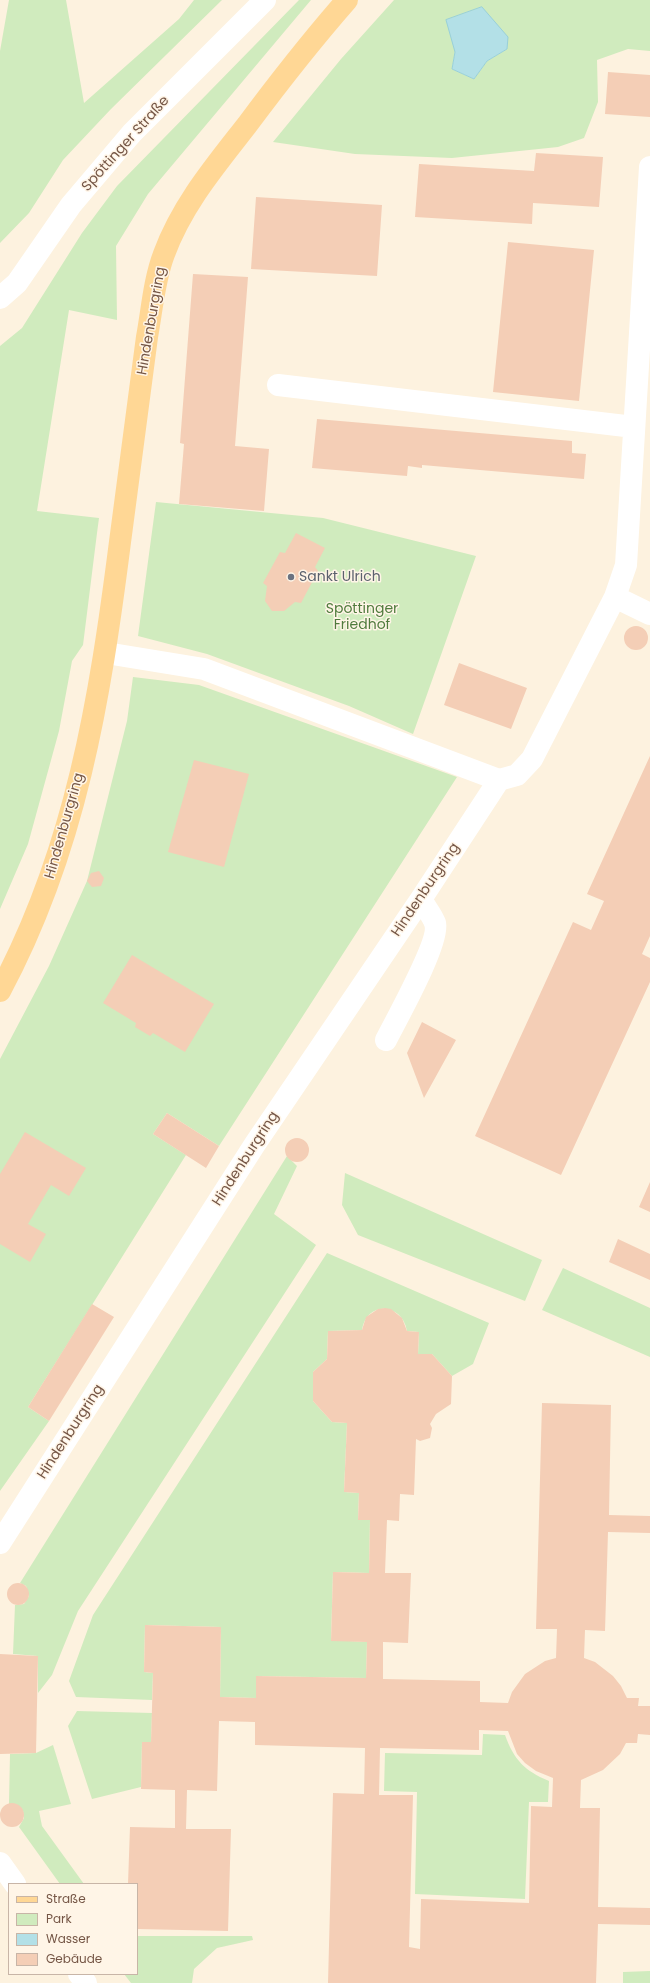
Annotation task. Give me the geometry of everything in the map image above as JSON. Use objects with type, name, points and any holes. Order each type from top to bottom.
[{"type":"main road","name":"Hindenburgring","points":[[0,991],[12,969],[46,890],[66,832],[90,736],[106,653],[147,337],[163,255],[177,223],[200,186],[308,45],[347,0]]},
{"type":"street","name":"Spöttinger Straße","points":[[0,298],[17,283],[71,205],[132,133],[265,0]]},
{"type":"street","points":[[106,653],[204,669],[499,780],[517,775],[532,759],[615,597],[626,566],[634,427],[644,348],[650,167]]},
{"type":"street","points":[[278,385],[634,427]]},
{"type":"street","points":[[615,597],[650,614]]},
{"type":"street","name":"Hindenburgring","points":[[0,1543],[256,1144],[499,780]]},
{"type":"street","points":[[386,1040],[420,972],[435,936],[435,924],[421,899]]},
{"type":"street","points":[[0,1863],[14,1883]]},
{"type":"street","points":[[80,1975],[86,1983]]},
{"type":"green space","points":[[9,0],[66,0],[84,103],[179,19],[194,0],[222,0],[111,109],[63,160],[29,213],[0,243],[0,51]]},
{"type":"green space","points":[[299,0],[311,0],[148,194],[116,246],[117,320],[69,310],[37,511],[99,518],[83,645],[72,661],[59,731],[28,844],[0,909],[0,346],[22,328],[82,233],[117,186]]},
{"type":"green space","points":[[394,0],[650,0],[650,51],[628,49],[597,60],[598,102],[584,138],[558,147],[452,158],[355,154],[273,142],[341,59]],"holes":[[[507,49],[487,61],[474,79],[452,69],[455,52]]]},
{"type":"green space","name":"Spöttinger Friedhof","points":[[156,502],[323,518],[476,556],[413,734],[349,706],[207,654],[138,636]]},
{"type":"green space","points":[[133,677],[199,685],[457,777],[219,1146],[167,1113],[153,1134],[186,1155],[28,1407],[49,1421],[0,1491],[0,1059],[49,966],[87,881],[127,721]]},
{"type":"green space","points":[[287,1156],[297,1166],[274,1214],[316,1245],[78,1611],[52,1675],[38,1693],[38,1656],[13,1654],[15,1605],[24,1604],[29,1596],[26,1586],[20,1583]]},
{"type":"green space","points":[[345,1173],[542,1260],[525,1301],[358,1235],[342,1205]]},
{"type":"green space","points":[[327,1253],[489,1323],[473,1364],[452,1376],[432,1354],[418,1354],[419,1332],[407,1331],[404,1321],[392,1310],[377,1310],[370,1314],[365,1321],[362,1330],[328,1331],[327,1359],[313,1372],[313,1401],[332,1422],[347,1423],[344,1492],[359,1493],[358,1519],[370,1520],[369,1573],[333,1572],[331,1640],[367,1642],[366,1678],[257,1676],[256,1698],[220,1697],[221,1627],[145,1625],[144,1672],[153,1673],[152,1700],[76,1697],[69,1681],[93,1615]]},
{"type":"green space","points":[[563,1268],[650,1308],[650,1357],[542,1310]]},
{"type":"green space","points":[[77,1711],[152,1713],[151,1742],[142,1742],[141,1787],[92,1799],[68,1726]]},
{"type":"green space","points":[[483,1734],[505,1735],[508,1744],[521,1764],[533,1773],[549,1781],[548,1802],[529,1802],[525,1899],[415,1894],[417,1792],[384,1791],[385,1753],[482,1755]]},
{"type":"green space","points":[[53,1745],[71,1804],[39,1811],[42,1826],[83,1883],[59,1883],[19,1827],[24,1818],[23,1811],[16,1804],[9,1804],[10,1754],[36,1753]]},
{"type":"green space","points":[[138,1936],[252,1936],[253,1940],[217,1948],[194,1969],[192,1983],[131,1983],[125,1975],[138,1975]]},
{"type":"green space","points":[[650,1971],[650,1983],[623,1983],[623,1972]]},
{"type":"water","points":[[482,7],[508,37],[507,49],[487,61],[474,79],[452,69],[455,52],[446,20]]},
{"type":"building","points":[[608,72],[650,75],[650,117],[605,114]]},
{"type":"building","points":[[536,153],[603,157],[599,207],[533,203],[532,224],[415,217],[419,164],[534,171]]},
{"type":"building","points":[[256,197],[382,205],[377,276],[251,269]]},
{"type":"building","points":[[508,242],[594,250],[579,401],[493,392]]},
{"type":"building","points":[[193,274],[248,277],[235,446],[269,449],[264,511],[179,504],[184,444],[180,443]]},
{"type":"building","points":[[317,419],[572,441],[572,453],[586,454],[584,479],[422,465],[422,468],[408,466],[407,476],[312,468]]},
{"type":"building","name":"Sankt Ulrich","points":[[296,533],[325,548],[315,567],[318,571],[301,603],[295,602],[284,611],[272,611],[265,601],[267,586],[263,583],[280,552],[285,553]]},
{"type":"building","points":[[636,626],[644,630],[648,638],[644,646],[636,650],[628,646],[624,638],[628,630]]},
{"type":"building","points":[[459,663],[527,688],[511,729],[444,705]]},
{"type":"building","points":[[650,756],[650,936],[642,954],[650,958],[650,982],[561,1175],[475,1136],[573,922],[591,930],[604,901],[587,894]]},
{"type":"building","points":[[194,760],[249,774],[224,867],[168,852]]},
{"type":"building","points":[[99,871],[104,878],[101,886],[92,887],[87,881],[91,873]]},
{"type":"building","points":[[132,955],[214,1004],[185,1052],[153,1033],[150,1036],[135,1027],[136,1023],[103,1003]]},
{"type":"building","points":[[422,1022],[456,1040],[424,1098],[407,1053]]},
{"type":"building","points":[[167,1113],[219,1146],[206,1168],[153,1134]]},
{"type":"building","points":[[25,1132],[86,1168],[69,1196],[51,1185],[28,1224],[46,1234],[30,1262],[0,1244],[0,1174]]},
{"type":"building","points":[[297,1138],[305,1142],[309,1150],[305,1158],[297,1162],[289,1158],[285,1150],[289,1142]]},
{"type":"building","points":[[650,1182],[650,1212],[639,1207]]},
{"type":"building","points":[[618,1239],[650,1254],[650,1280],[609,1262]]},
{"type":"building","points":[[92,1304],[114,1317],[49,1421],[28,1407]]},
{"type":"building","points":[[378,1309],[391,1309],[402,1318],[407,1331],[419,1332],[418,1354],[432,1354],[452,1376],[451,1404],[436,1414],[430,1424],[432,1428],[430,1438],[420,1441],[416,1439],[414,1495],[400,1494],[399,1521],[387,1520],[385,1573],[411,1573],[408,1643],[383,1642],[383,1679],[480,1681],[480,1702],[508,1703],[512,1692],[525,1674],[545,1661],[556,1658],[557,1629],[536,1629],[542,1403],[611,1405],[609,1515],[650,1516],[650,1533],[608,1532],[605,1631],[585,1630],[584,1658],[595,1662],[613,1676],[621,1686],[627,1698],[639,1698],[638,1706],[650,1706],[650,1735],[638,1734],[637,1743],[626,1743],[620,1754],[603,1770],[581,1780],[580,1808],[600,1808],[598,1907],[650,1908],[650,1925],[598,1924],[596,1983],[328,1983],[333,1793],[364,1794],[365,1748],[255,1745],[255,1722],[219,1721],[217,1791],[187,1790],[186,1829],[231,1829],[228,1931],[138,1929],[138,1883],[128,1883],[130,1827],[175,1828],[175,1790],[141,1789],[142,1742],[151,1742],[153,1673],[144,1672],[145,1625],[221,1627],[220,1697],[256,1698],[256,1676],[366,1678],[367,1642],[331,1641],[333,1572],[369,1573],[370,1520],[358,1520],[359,1493],[344,1492],[347,1423],[332,1422],[313,1401],[313,1372],[327,1359],[328,1331],[362,1330],[366,1317]],"holes":[[[479,1730],[508,1731],[517,1754],[525,1763],[536,1771],[553,1778],[552,1807],[531,1806],[529,1903],[421,1899],[420,1949],[409,1947],[413,1795],[379,1795],[380,1748],[479,1750]]]},
{"type":"building","points":[[14,1583],[22,1583],[29,1590],[29,1598],[22,1605],[14,1605],[7,1598],[7,1590]]},
{"type":"building","points":[[0,1654],[38,1656],[36,1753],[0,1754]]},
{"type":"building","points":[[12,1803],[20,1807],[24,1815],[20,1823],[12,1827],[4,1823],[0,1815],[4,1807]]},
{"type":"place","name":"Sankt Ulrich","points":[[291,577]]}]
